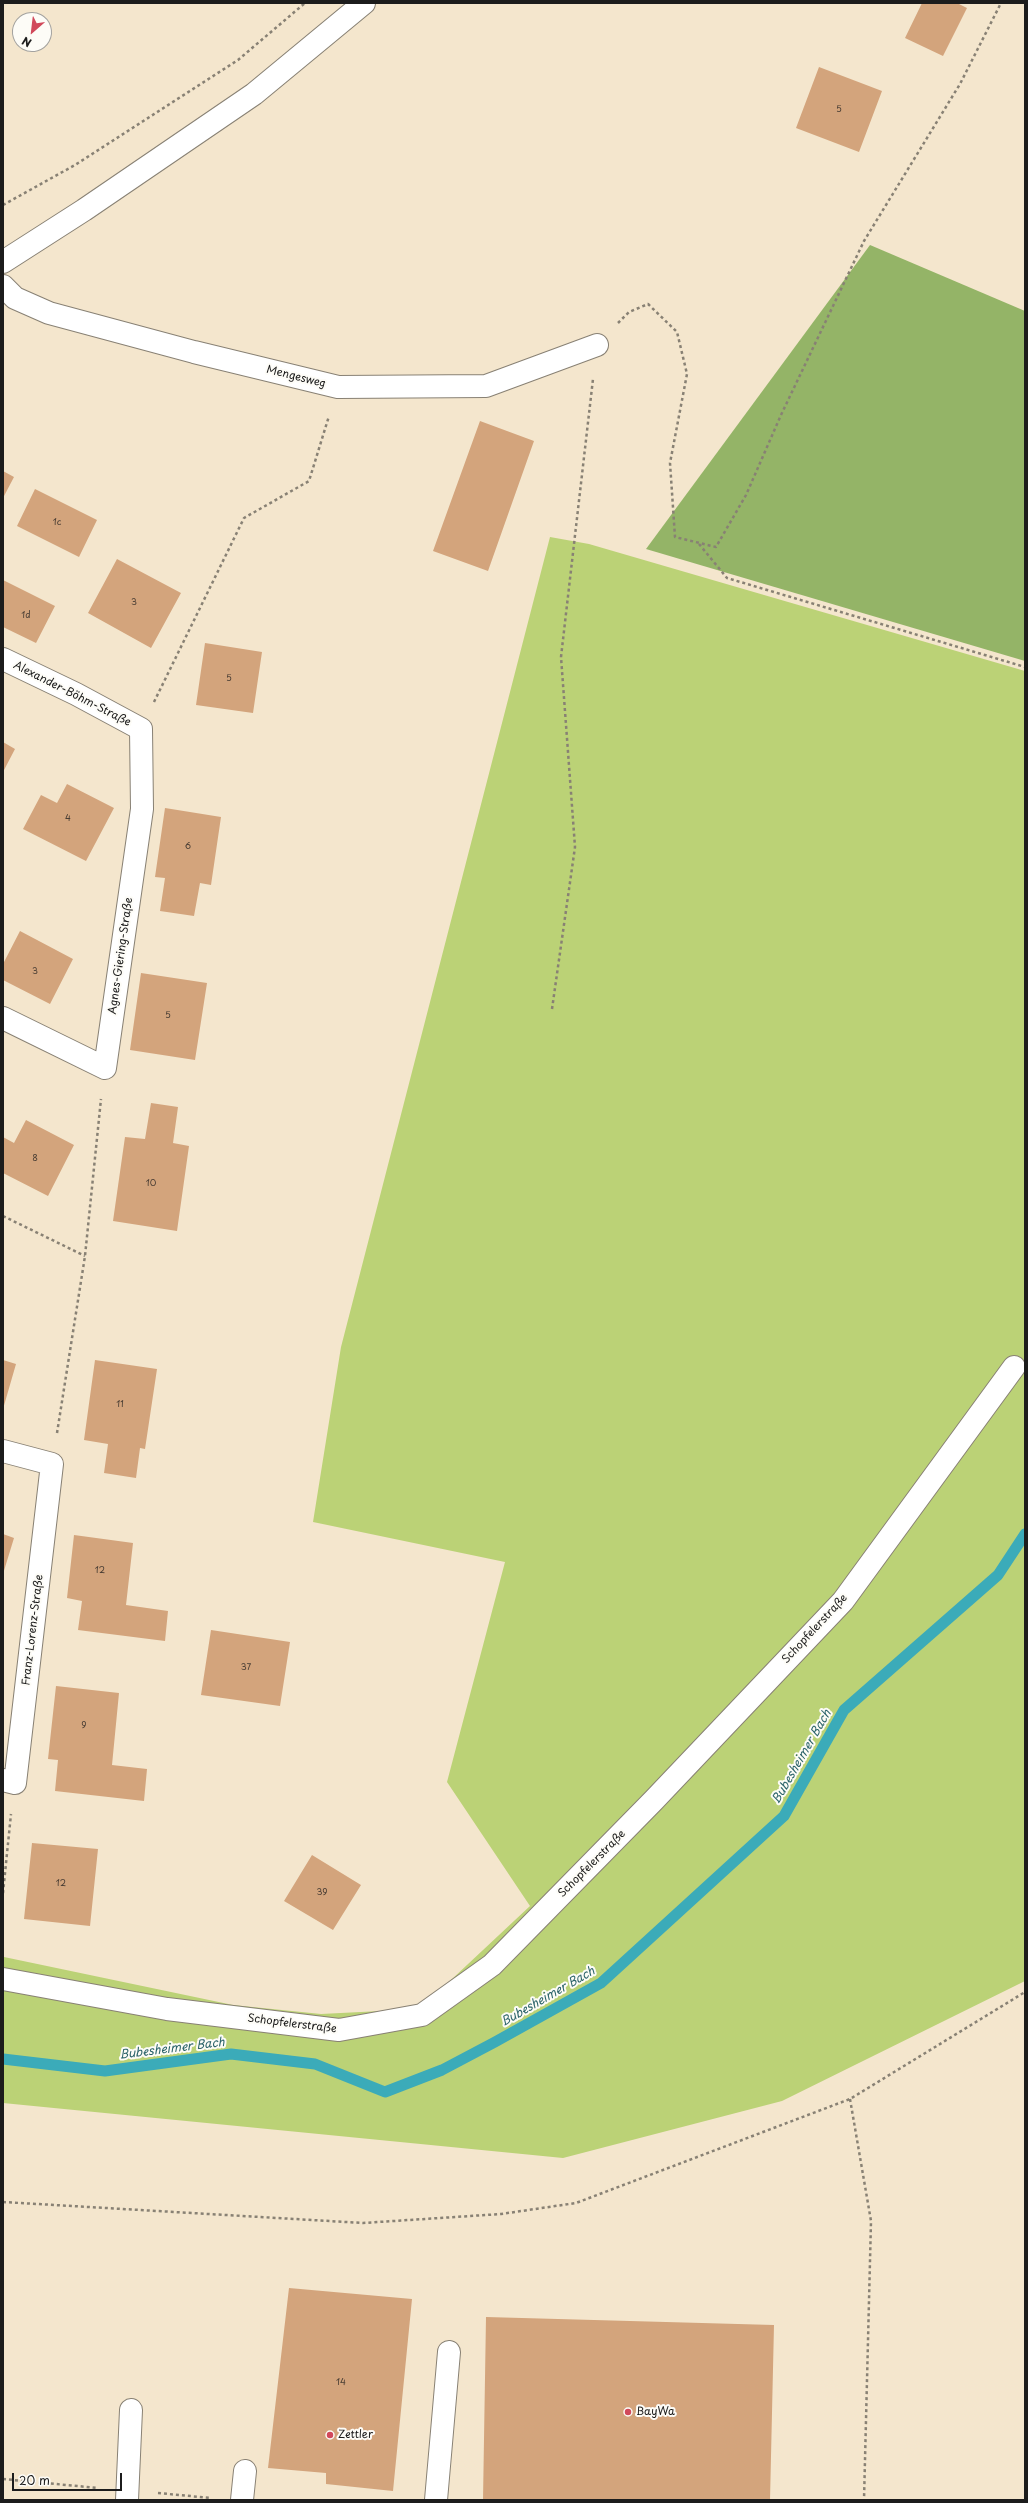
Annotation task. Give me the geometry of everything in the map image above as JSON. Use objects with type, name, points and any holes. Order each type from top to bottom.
[{"type":"street","points":[[3,262],[84,210],[254,94],[364,3]]},
{"type":"street","name":"Mengesweg","points":[[3,286],[15,298],[49,313],[194,352],[338,387],[486,386],[597,345]]},
{"type":"street","name":"Alexander-Böhm-Straße","points":[[3,659],[76,694],[141,730]]},
{"type":"street","name":"Agnes-Giering-Straße","points":[[105,1068],[142,809],[141,730]]},
{"type":"street","points":[[3,1018],[105,1068]]},
{"type":"street","name":"Schopfelerstraße","points":[[3,1978],[167,2009],[339,2030],[422,2016],[492,1965],[654,1800],[843,1601],[1014,1367]]},
{"type":"street","points":[[3,1450],[52,1464]]},
{"type":"street","name":"Franz-Lorenz-Straße","points":[[9,1782],[52,1464]]},
{"type":"street","points":[[436,2500],[449,2352]]},
{"type":"street","points":[[127,2500],[131,2410]]},
{"type":"street","points":[[242,2500],[245,2471]]},
{"type":"path","points":[[3,205],[75,165],[238,60],[305,3]]},
{"type":"path","points":[[552,1008],[575,847],[561,656],[597,345],[628,312],[648,304],[677,332],[687,374],[670,463],[675,537],[716,547],[746,495],[781,414],[864,241],[960,84],[1001,3]]},
{"type":"path","points":[[141,730],[244,518],[309,481],[338,387]]},
{"type":"path","points":[[699,544],[727,578],[1025,667]]},
{"type":"path","points":[[52,1464],[85,1256],[105,1068]]},
{"type":"path","points":[[3,1216],[85,1256]]},
{"type":"path","points":[[3,1893],[9,1782]]},
{"type":"path","points":[[3,2202],[363,2222],[501,2214],[576,2203],[850,2099],[1025,1992]]},
{"type":"path","points":[[850,2099],[871,2220],[864,2500]]},
{"type":"green space","points":[[870,245],[1025,311],[1025,661],[646,549]]},
{"type":"green space","points":[[550,537],[589,544],[1025,671],[1025,1981],[782,2101],[563,2158],[3,2103],[4,1957],[233,2005],[321,2014],[420,2009],[530,1906],[447,1782],[505,1562],[313,1522],[341,1347]]},
{"type":"building","points":[[922,3],[957,3],[967,8],[943,56],[905,38]]},
{"type":"building","points":[[819,67],[882,91],[859,152],[796,128]]},
{"type":"building","points":[[480,421],[534,441],[488,571],[433,551]]},
{"type":"building","points":[[3,471],[14,477],[3,498]]},
{"type":"building","points":[[35,489],[97,520],[79,557],[17,526]]},
{"type":"building","points":[[117,559],[181,593],[151,648],[88,613]]},
{"type":"building","points":[[3,580],[55,606],[36,643],[3,627]]},
{"type":"building","points":[[205,643],[262,652],[253,713],[196,705]]},
{"type":"building","points":[[3,742],[15,749],[3,772]]},
{"type":"building","points":[[67,784],[114,808],[86,861],[23,829],[41,795],[57,803]]},
{"type":"building","points":[[165,808],[221,817],[211,885],[200,883],[194,916],[160,911],[165,878],[155,877]]},
{"type":"building","points":[[20,931],[73,959],[50,1004],[3,980],[3,964]]},
{"type":"building","points":[[141,973],[207,983],[195,1060],[130,1050]]},
{"type":"building","points":[[151,1103],[178,1107],[173,1143],[189,1146],[177,1231],[113,1221],[125,1137],[145,1139]]},
{"type":"building","points":[[26,1120],[74,1145],[48,1196],[3,1173],[3,1137],[14,1143]]},
{"type":"building","points":[[3,1360],[16,1364],[3,1409]]},
{"type":"building","points":[[95,1360],[157,1369],[145,1449],[140,1448],[136,1478],[104,1473],[108,1444],[84,1440]]},
{"type":"building","points":[[3,1534],[14,1538],[3,1574]]},
{"type":"building","points":[[74,1535],[133,1543],[126,1605],[168,1611],[165,1641],[78,1630],[82,1601],[67,1598]]},
{"type":"building","points":[[211,1630],[290,1642],[280,1706],[201,1695]]},
{"type":"building","points":[[56,1686],[119,1693],[112,1765],[147,1769],[144,1801],[55,1791],[58,1760],[48,1759]]},
{"type":"building","points":[[32,1843],[98,1849],[90,1926],[24,1919]]},
{"type":"building","points":[[312,1855],[361,1885],[333,1930],[284,1901]]},
{"type":"building","points":[[289,2288],[412,2299],[393,2491],[326,2484],[326,2473],[268,2468]]},
{"type":"building","name":"BayWa","points":[[486,2317],[774,2325],[770,2500],[483,2500]]},
{"type":"waterway","name":"Bubesheimer Bach","points":[[3,2059],[105,2071],[231,2054],[315,2064],[385,2092],[442,2070],[601,1983],[784,1816],[844,1710],[998,1575],[1025,1534]]},
{"type":"place","name":"BayWa","points":[[628,2412]]},
{"type":"place","name":"Zettler","points":[[330,2435]]}]
